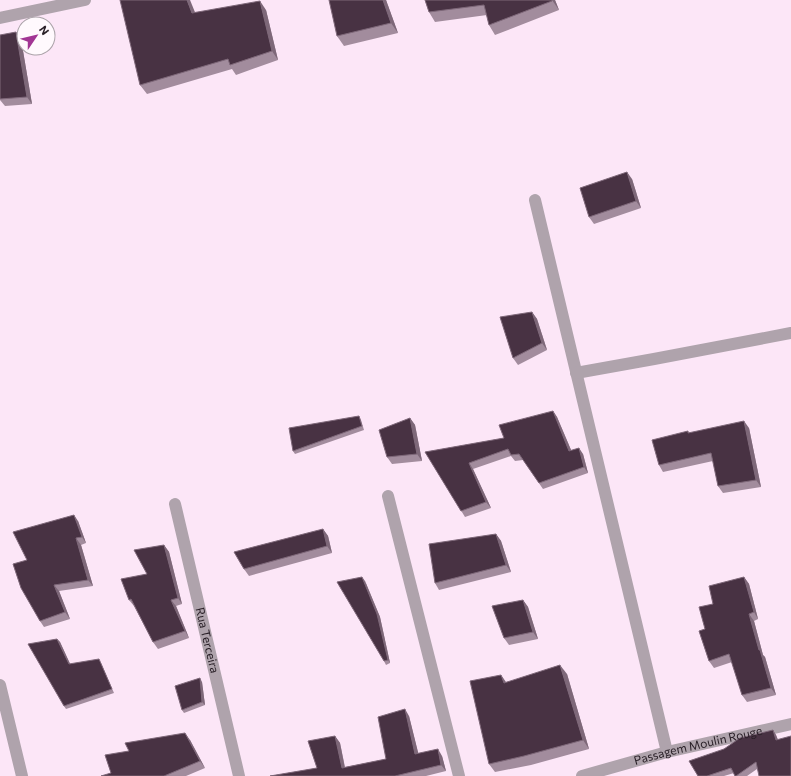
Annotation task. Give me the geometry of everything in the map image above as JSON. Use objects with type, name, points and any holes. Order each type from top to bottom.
[{"type":"street","points":[[0,18],[85,0]]},
{"type":"street","points":[[535,200],[667,752]]},
{"type":"street","points":[[576,373],[791,333]]},
{"type":"street","points":[[388,496],[459,776]]},
{"type":"street","name":"Rua Terceira","points":[[175,504],[239,776]]},
{"type":"street","points":[[0,685],[22,776]]},
{"type":"street","name":"Passagem Moulin Rouge","points":[[582,776],[667,752],[791,724]]},
{"type":"building","points":[[120,0],[187,0],[192,13],[260,1],[272,51],[230,65],[228,59],[140,85]]},
{"type":"building","points":[[329,0],[383,0],[391,23],[337,36]]},
{"type":"building","points":[[425,0],[552,1],[489,25],[484,5],[429,12]]},
{"type":"building","points":[[16,32],[16,56],[20,56],[27,97],[0,99],[0,35]]},
{"type":"building","points":[[627,172],[636,201],[589,217],[580,188]]},
{"type":"building","points":[[532,312],[542,343],[513,358],[500,317]]},
{"type":"building","points":[[553,411],[569,451],[579,448],[584,467],[539,483],[519,454],[511,455],[508,449],[469,463],[486,502],[461,511],[425,452],[504,438],[499,425]]},
{"type":"building","points":[[359,416],[362,426],[293,451],[289,428]]},
{"type":"building","points":[[410,418],[417,454],[387,457],[379,430]]},
{"type":"building","points":[[744,421],[756,480],[718,486],[711,453],[659,465],[652,440],[688,431],[688,433]]},
{"type":"building","points":[[74,515],[82,537],[76,538],[88,580],[54,585],[65,612],[40,621],[21,588],[13,564],[27,560],[13,532]]},
{"type":"building","points":[[323,529],[327,546],[244,569],[234,552]]},
{"type":"building","points":[[496,534],[506,565],[435,583],[429,544]]},
{"type":"building","points":[[164,545],[178,598],[171,600],[185,631],[153,642],[131,599],[129,600],[121,579],[147,574],[134,550]]},
{"type":"building","points":[[362,577],[377,614],[388,660],[384,661],[337,582]]},
{"type":"building","points":[[744,577],[754,612],[749,614],[771,688],[742,695],[729,654],[709,661],[699,631],[705,629],[699,607],[713,604],[709,586]]},
{"type":"building","points":[[523,600],[533,632],[504,638],[492,606]]},
{"type":"building","points":[[57,639],[69,664],[99,659],[112,689],[64,706],[28,644]]},
{"type":"building","points":[[560,665],[583,740],[489,764],[470,681],[501,675],[504,683]]},
{"type":"building","points":[[200,678],[202,702],[182,710],[175,686]]},
{"type":"building","points":[[405,709],[415,754],[438,749],[441,765],[395,776],[270,776],[317,768],[308,741],[335,736],[342,768],[386,759],[378,717]]},
{"type":"building","points":[[773,730],[776,740],[791,736],[791,776],[759,776],[756,762],[736,776],[731,768],[707,776],[698,776],[689,761],[724,749],[740,738]]},
{"type":"building","points":[[185,733],[200,761],[164,776],[101,776],[111,773],[105,755],[129,751],[125,743]]}]
